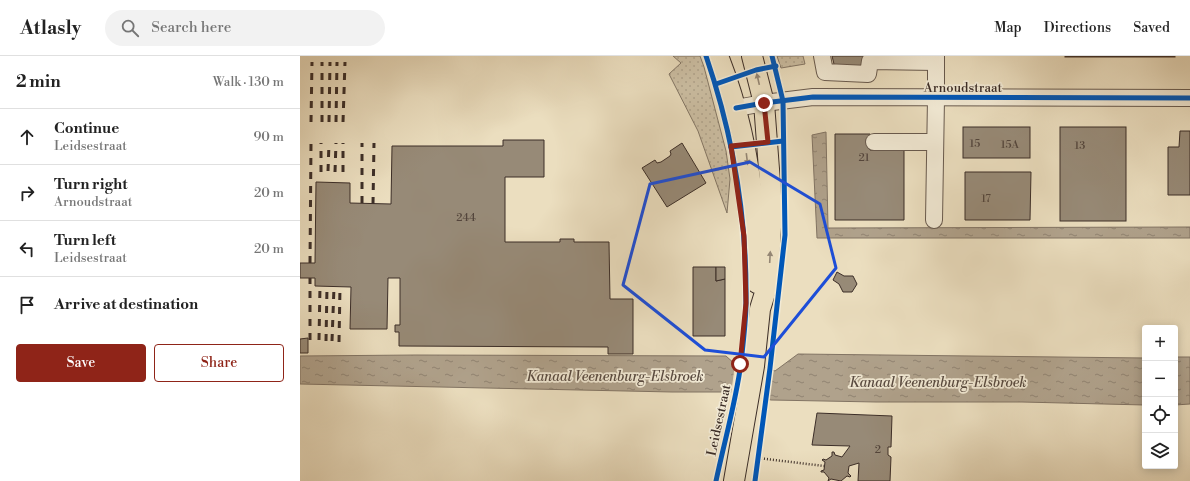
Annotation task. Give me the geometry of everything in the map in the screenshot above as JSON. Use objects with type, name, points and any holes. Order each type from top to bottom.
[{"type":"main road","name":"Leidsestraat","points":[[718,56],[728,80],[745,145],[754,212],[757,281],[760,309]]},
{"type":"main road","name":"Leidsestraat","points":[[734,481],[754,366],[760,309],[768,283],[772,209],[764,103],[752,56]]},
{"type":"street","points":[[822,56],[825,72],[868,74],[870,61],[936,59]]},
{"type":"street","name":"Arnoudstraat","points":[[934,220],[936,59]]},
{"type":"street","name":"Arnoudstraat","points":[[736,108],[813,97],[1190,98]]},
{"type":"street","points":[[874,142],[935,142]]},
{"type":"path","points":[[757,465],[759,451]]},
{"type":"path","points":[[758,458],[824,466]]},
{"type":"highlighted area","points":[[750,162],[820,204],[836,268],[764,357],[705,350],[623,285],[650,184]]},
{"type":"shaded area","points":[[673,56],[700,56],[704,67],[726,151],[730,179],[727,213],[698,131],[669,74],[681,63]]},
{"type":"shaded area","points":[[777,56],[803,56],[805,64],[781,68]]},
{"type":"water","points":[[826,132],[828,228],[1190,227],[1190,238],[817,238],[812,135]]},
{"type":"water","name":"Kanaal Veenenburg-Elsbroek","points":[[798,354],[1142,358],[1142,405],[1022,402],[771,400],[731,392],[300,384],[300,356],[726,356],[736,365],[767,368],[775,371]]},
{"type":"water","points":[[1178,357],[1190,357],[1190,404],[1178,405]]},
{"type":"pier","points":[[735,364],[773,368],[768,400],[731,394]]},
{"type":"building","points":[[832,56],[863,56],[863,68],[835,68]]},
{"type":"building","points":[[1175,56],[1175,57],[1065,57]]},
{"type":"building","points":[[963,127],[1030,127],[1030,158],[963,158]]},
{"type":"building","points":[[1060,127],[1126,127],[1126,221],[1060,221]]},
{"type":"building","points":[[1180,131],[1190,131],[1190,195],[1168,195],[1168,147],[1179,147]]},
{"type":"building","points":[[835,134],[870,134],[870,150],[904,150],[904,220],[835,220]]},
{"type":"building","points":[[503,140],[544,140],[544,177],[505,177],[505,242],[560,242],[560,239],[574,239],[574,242],[609,242],[610,299],[633,299],[633,354],[608,354],[608,347],[399,346],[399,332],[395,332],[395,325],[400,325],[400,278],[388,278],[387,329],[350,329],[351,287],[315,286],[315,278],[300,278],[300,263],[315,263],[316,182],[350,183],[350,203],[391,204],[392,146],[503,146]]},
{"type":"building","points":[[682,143],[706,183],[667,207],[642,168],[655,160],[657,163],[661,162],[670,156],[670,151]]},
{"type":"building","points":[[965,172],[1031,172],[1030,220],[965,220]]},
{"type":"building","points":[[693,267],[716,267],[716,281],[725,279],[725,336],[693,336]]},
{"type":"building","points":[[716,267],[725,267],[725,279],[716,281]]},
{"type":"building","points":[[837,272],[844,276],[853,276],[857,284],[852,292],[843,292],[839,284],[833,280]]},
{"type":"building","points":[[308,338],[308,353],[300,353],[300,339]]},
{"type":"building","points":[[817,413],[892,416],[891,447],[888,447],[888,455],[891,457],[890,481],[858,481],[859,463],[849,466],[848,473],[851,476],[850,477],[847,476],[841,481],[831,479],[828,481],[829,478],[824,472],[821,472],[824,470],[825,462],[822,460],[826,460],[832,456],[832,452],[834,452],[835,455],[842,457],[850,446],[812,445]]},
{"type":"railway","points":[[311,122],[312,62]]},
{"type":"railway","points":[[322,62],[322,122]]},
{"type":"railway","points":[[329,122],[330,62]]},
{"type":"railway","points":[[336,122],[337,62]]},
{"type":"railway","points":[[343,122],[345,62]]},
{"type":"railway","points":[[310,263],[311,143]]},
{"type":"railway","points":[[321,143],[321,172]]},
{"type":"railway","points":[[328,171],[329,143]]},
{"type":"railway","points":[[335,172],[336,143]]},
{"type":"railway","points":[[343,143],[343,172]]},
{"type":"railway","points":[[362,143],[362,203]]},
{"type":"railway","points":[[373,204],[374,143]]},
{"type":"railway","points":[[310,278],[310,340]]},
{"type":"railway","points":[[319,340],[320,286]]},
{"type":"railway","points":[[326,341],[327,287]]},
{"type":"railway","points":[[332,341],[334,287]]},
{"type":"railway","points":[[339,342],[340,287]]},
{"type":"cycle path","points":[[706,56],[716,86],[731,147],[741,209],[746,271],[746,317],[741,363],[733,407],[716,481]]},
{"type":"cycle path","points":[[755,481],[770,368],[785,235],[783,101],[772,56]]},
{"type":"cycle path","points":[[716,84],[756,70],[776,66]]},
{"type":"cycle path","points":[[736,108],[813,97],[1190,98]]},
{"type":"cycle path","points":[[731,147],[783,141]]},
{"type":"route","points":[[740,364],[746,303],[744,236],[731,146],[768,142],[764,103]]}]
